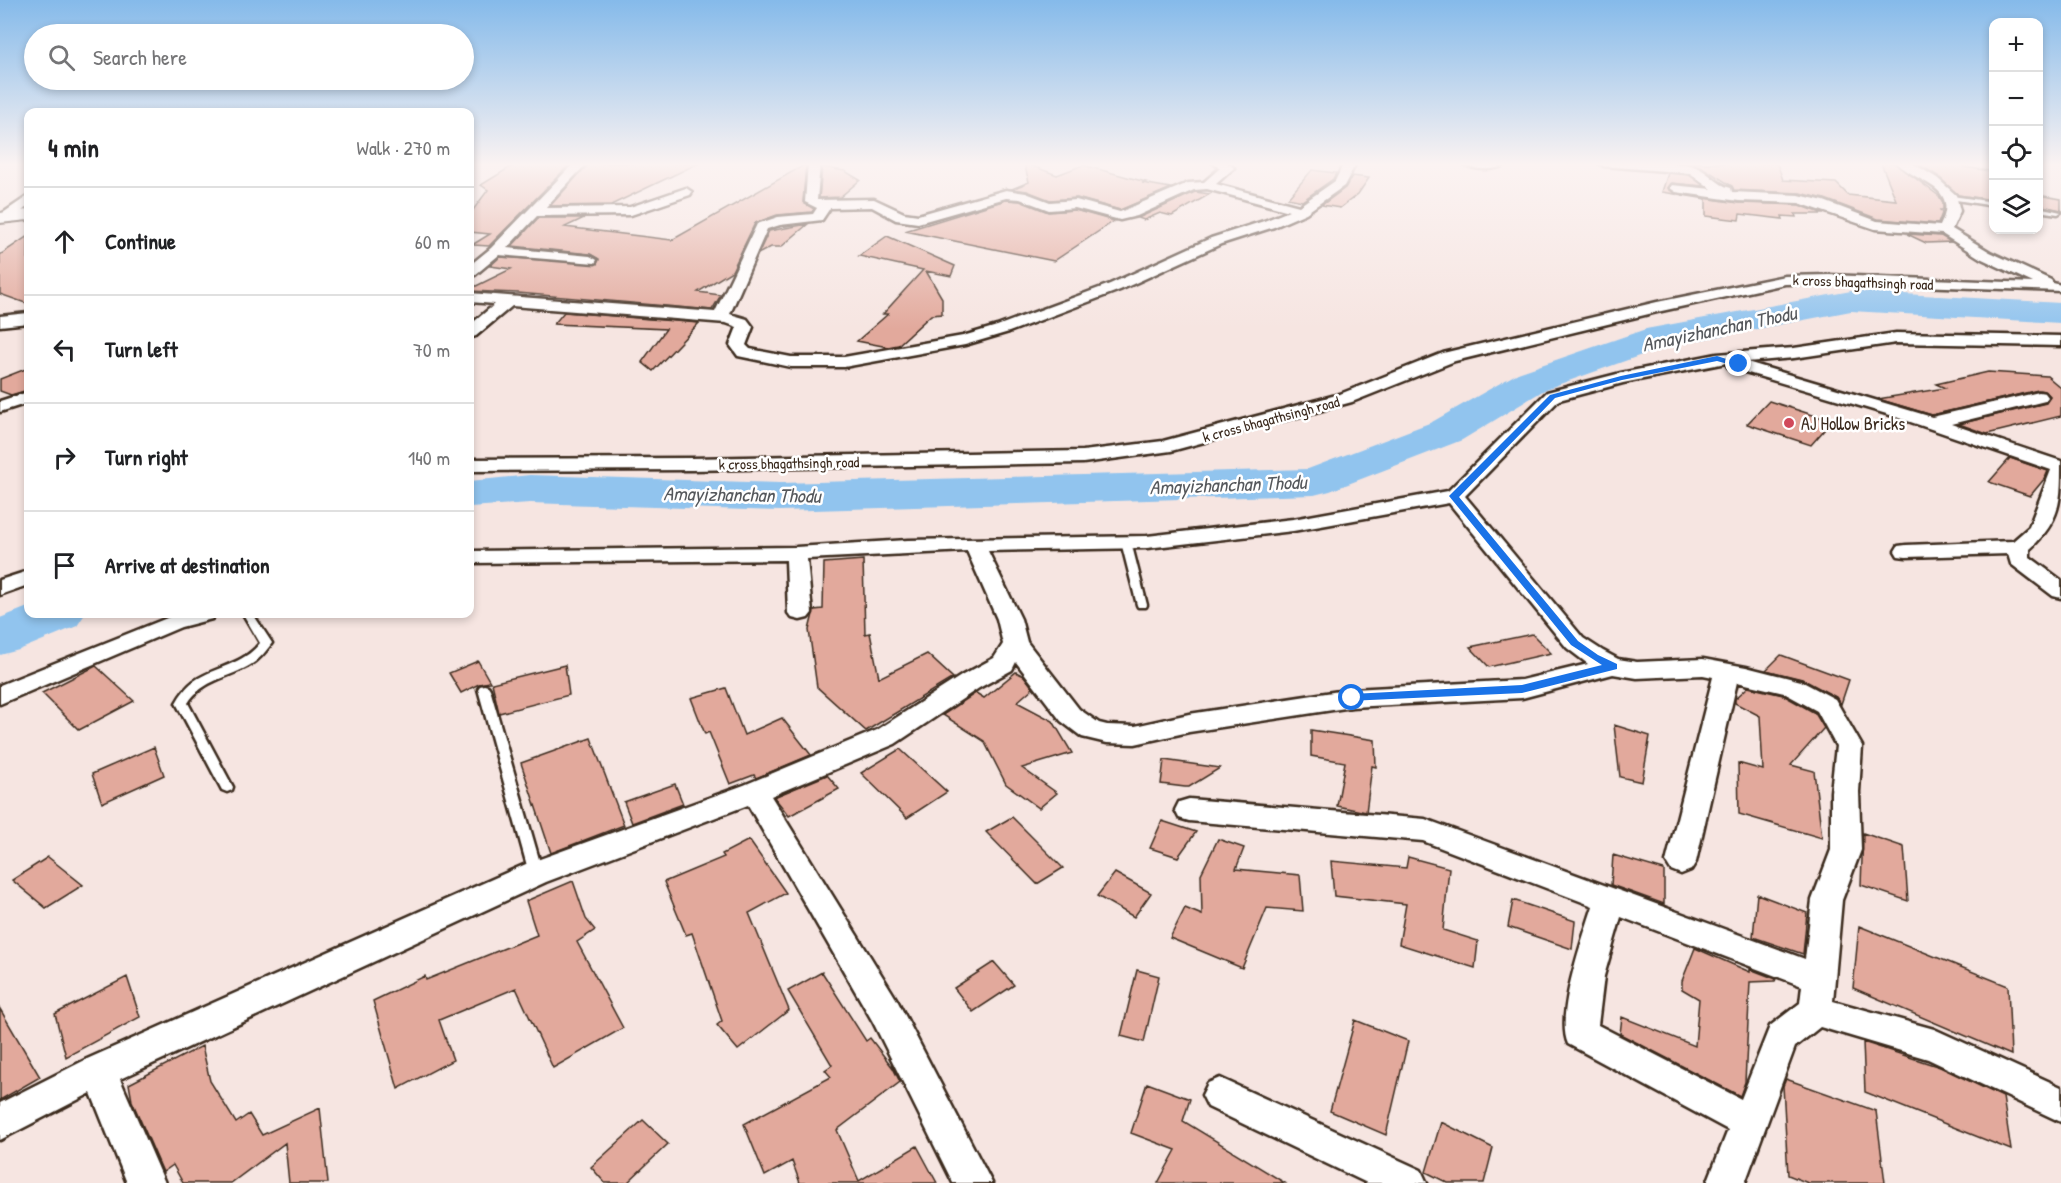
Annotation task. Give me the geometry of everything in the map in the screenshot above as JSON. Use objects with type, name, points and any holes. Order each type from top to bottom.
[{"type":"street","points":[[474,269],[528,218]]},
{"type":"street","points":[[720,318],[762,227],[778,221],[805,218]]},
{"type":"street","points":[[905,218],[921,218]]},
{"type":"street","points":[[474,299],[506,303],[720,318],[741,322],[745,327],[738,345],[744,353],[791,362],[844,362],[965,340],[1115,287],[1216,241],[1282,218]]},
{"type":"street","points":[[1857,218],[1875,225],[1945,230],[1985,255],[2059,289]]},
{"type":"street","points":[[1945,230],[1951,218]]},
{"type":"street","points":[[496,250],[590,260]]},
{"type":"street","name":"k cross bhagathsingh road","points":[[474,465],[692,464],[1083,457],[1164,447],[1346,398],[1449,357],[1657,307],[1785,280],[2059,289]]},
{"type":"street","points":[[474,330],[506,303]]},
{"type":"street","points":[[0,321],[24,318]]},
{"type":"street","points":[[474,557],[796,553],[908,546],[1126,542],[1293,525],[1454,496],[1553,396],[1621,378],[1717,359],[1794,353],[1896,338],[2061,341]]},
{"type":"street","points":[[1717,359],[1931,423],[2061,468],[2055,490],[2038,530],[2019,547],[1906,551]]},
{"type":"street","points":[[1931,423],[2039,397]]},
{"type":"street","points":[[0,406],[24,398]]},
{"type":"street","points":[[1454,496],[1575,643],[1594,657],[1613,666],[1637,670],[1703,668],[1792,687],[1826,705],[1849,746],[1845,792],[1846,850],[1827,900],[1818,994],[1782,1037],[1726,1183]]},
{"type":"street","points":[[975,546],[1010,619],[1015,644],[1070,715],[1091,730],[1107,734],[1135,735],[1189,723],[1352,698],[1522,689],[1613,666]]},
{"type":"street","points":[[2019,547],[2019,559],[2061,591]]},
{"type":"street","points":[[796,553],[800,613]]},
{"type":"street","points":[[0,588],[24,579]]},
{"type":"street","points":[[0,695],[174,622],[189,618]]},
{"type":"street","points":[[0,1122],[99,1071],[536,873],[754,792],[886,737],[970,682],[1004,664],[1015,644]]},
{"type":"street","points":[[1681,862],[1727,672]]},
{"type":"street","points":[[754,792],[885,1011],[972,1183]]},
{"type":"street","points":[[1189,810],[1425,830],[1610,900],[1934,1045],[2061,1105]]},
{"type":"street","points":[[1610,900],[1588,976],[1580,1033],[1749,1122]]},
{"type":"street","points":[[99,1071],[146,1183]]},
{"type":"street","points":[[1220,1095],[1408,1183]]},
{"type":"lane","points":[[1126,542],[1142,605]]},
{"type":"lane","points":[[227,787],[182,703],[186,692],[197,683],[248,661],[262,652],[266,643],[250,618]]},
{"type":"lane","points":[[484,689],[536,873]]},
{"type":"building","points":[[474,218],[516,218],[489,246],[474,245],[490,234],[474,232]]},
{"type":"building","points":[[538,218],[584,218],[565,227],[672,240],[710,218],[768,218],[755,223],[732,271],[698,292],[721,295],[712,310],[474,291],[474,287],[511,269],[490,266],[500,257],[597,264],[599,259],[590,254],[512,246]]},
{"type":"building","points":[[947,218],[1104,218],[1114,221],[1054,261],[905,231]]},
{"type":"building","points":[[1876,218],[1940,218],[1938,224]]},
{"type":"building","points":[[808,224],[781,247],[771,247],[758,254],[769,231]]},
{"type":"building","points":[[1907,234],[1941,236],[1951,242],[1926,243]]},
{"type":"building","points":[[887,236],[955,266],[951,276],[926,271],[942,298],[942,314],[931,315],[898,345],[888,347],[857,341],[888,314],[883,314],[923,270],[859,256]]},
{"type":"building","points":[[24,239],[24,303],[0,294],[0,255]]},
{"type":"building","points":[[564,312],[699,323],[653,371],[642,362],[666,329],[554,324]]},
{"type":"building","points":[[24,370],[24,391],[11,395],[0,391],[0,379]]},
{"type":"building","points":[[1988,372],[2047,376],[2061,388],[2061,416],[1987,434],[1959,424],[2046,403],[2050,396],[2045,391],[2038,390],[1932,415],[1878,399],[1945,388],[1936,384]]},
{"type":"building","name":"AJ Hollow Bricks","points":[[1769,401],[1832,421],[1811,445],[1747,424]]},
{"type":"building","points":[[2010,458],[2048,471],[2030,496],[1989,482]]},
{"type":"building","points":[[863,560],[865,634],[870,633],[879,678],[927,654],[953,678],[866,731],[817,687],[809,630],[814,610],[823,609],[824,563]]},
{"type":"building","points":[[1532,634],[1551,653],[1489,667],[1470,647]]},
{"type":"building","points":[[1781,655],[1849,680],[1841,704],[1836,697],[1802,679],[1766,670]]},
{"type":"building","points":[[478,661],[490,682],[479,684],[461,693],[449,673]]},
{"type":"building","points":[[565,665],[569,695],[499,713],[492,683]]},
{"type":"building","points":[[96,666],[134,701],[79,730],[42,693]]},
{"type":"building","points":[[1016,672],[1024,676],[1033,688],[1017,702],[1053,721],[1072,753],[1022,768],[1057,793],[1039,808],[1006,784],[984,741],[943,715],[976,693],[984,698]]},
{"type":"building","points":[[1748,687],[1783,695],[1815,713],[1824,728],[1791,765],[1814,771],[1822,838],[1739,814],[1738,763],[1763,770],[1760,716],[1735,703],[1735,699]]},
{"type":"building","points":[[726,688],[744,735],[782,718],[811,755],[756,778],[754,775],[730,784],[709,732],[705,734],[691,698]]},
{"type":"building","points":[[1614,725],[1650,736],[1642,782],[1620,777]]},
{"type":"building","points":[[1311,730],[1375,740],[1376,767],[1372,766],[1366,812],[1337,806],[1345,762],[1311,756]]},
{"type":"building","points":[[591,738],[624,825],[551,853],[521,763]]},
{"type":"building","points":[[154,747],[164,775],[102,803],[92,774]]},
{"type":"building","points":[[900,749],[947,792],[907,818],[861,773]]},
{"type":"building","points":[[1164,760],[1220,768],[1189,787],[1161,784]]},
{"type":"building","points":[[827,775],[839,789],[789,816],[774,797]]},
{"type":"building","points":[[675,784],[683,804],[632,823],[624,802]]},
{"type":"building","points":[[1012,817],[1063,868],[1037,884],[986,832]]},
{"type":"building","points":[[1162,821],[1196,832],[1178,857],[1150,848]]},
{"type":"building","points":[[1863,833],[1904,847],[1908,901],[1861,885]]},
{"type":"building","points":[[1218,839],[1244,848],[1236,869],[1300,875],[1303,911],[1267,908],[1242,968],[1170,938],[1185,908],[1202,915],[1201,874]]},
{"type":"building","points":[[749,840],[786,893],[749,913],[789,1010],[738,1050],[717,1025],[722,1021],[692,933],[686,935],[664,882],[724,857],[722,854]]},
{"type":"building","points":[[1613,855],[1664,870],[1664,904],[1611,885]]},
{"type":"building","points":[[48,857],[83,885],[46,908],[12,880]]},
{"type":"building","points":[[1408,857],[1449,868],[1443,930],[1478,941],[1475,968],[1399,944],[1406,904],[1334,896],[1331,861],[1406,868]]},
{"type":"building","points":[[1115,873],[1151,893],[1134,917],[1097,896]]},
{"type":"building","points":[[573,881],[586,919],[595,930],[577,942],[623,1028],[553,1068],[516,988],[439,1020],[453,1060],[398,1089],[373,1001],[425,976],[426,980],[537,935],[526,901]]},
{"type":"building","points":[[1757,894],[1807,913],[1803,954],[1753,937]]},
{"type":"building","points":[[1513,900],[1575,921],[1572,949],[1508,927]]},
{"type":"building","points":[[1859,926],[2008,986],[2011,1055],[1853,988]]},
{"type":"building","points":[[1695,948],[1750,972],[1750,969],[1776,979],[1775,981],[1750,982],[1745,1082],[1740,1096],[1620,1034],[1622,1017],[1695,1046],[1699,999],[1682,989],[1682,981]]},
{"type":"building","points":[[994,962],[1014,985],[973,1012],[954,988]]},
{"type":"building","points":[[1137,970],[1159,976],[1144,1042],[1121,1036]]},
{"type":"building","points":[[822,972],[866,1041],[870,1038],[893,1068],[900,1082],[837,1130],[859,1181],[917,1146],[937,1183],[800,1183],[792,1161],[765,1176],[744,1124],[831,1077],[825,1070],[832,1065],[788,991]]},
{"type":"building","points":[[127,977],[140,1017],[66,1057],[55,1014]]},
{"type":"building","points":[[0,1009],[40,1077],[0,1100]]},
{"type":"building","points":[[1355,1020],[1408,1041],[1386,1135],[1330,1111]]},
{"type":"building","points":[[1863,1042],[1940,1067],[2003,1097],[2011,1150],[1865,1092]]},
{"type":"building","points":[[202,1046],[210,1081],[236,1123],[249,1114],[262,1135],[320,1108],[328,1183],[289,1183],[285,1143],[231,1183],[183,1183],[173,1165],[163,1172],[132,1101],[129,1084]]},
{"type":"building","points":[[1786,1079],[1876,1111],[1885,1183],[1808,1183],[1788,1175],[1783,1086]]},
{"type":"building","points":[[1147,1083],[1190,1099],[1183,1121],[1285,1183],[1158,1183],[1176,1150],[1131,1133]]},
{"type":"building","points":[[643,1120],[668,1144],[627,1183],[605,1183],[591,1167]]},
{"type":"building","points":[[1441,1122],[1493,1148],[1484,1183],[1448,1183],[1426,1172]]},
{"type":"waterway","name":"Amayizhanchan Thodu","points":[[474,494],[530,489],[780,497],[1314,482],[1447,431],[1532,381],[1659,337],[1851,301],[2061,313]]},
{"type":"waterway","name":"Amayizhanchan Thodu","points":[[0,638],[49,618]]},
{"type":"place","name":"AJ Hollow Bricks","points":[[1789,423]]},
{"type":"route","points":[[1352,698],[1522,689],[1613,666],[1594,657],[1575,643],[1454,496],[1553,396],[1621,378],[1717,359],[1739,364]]}]
